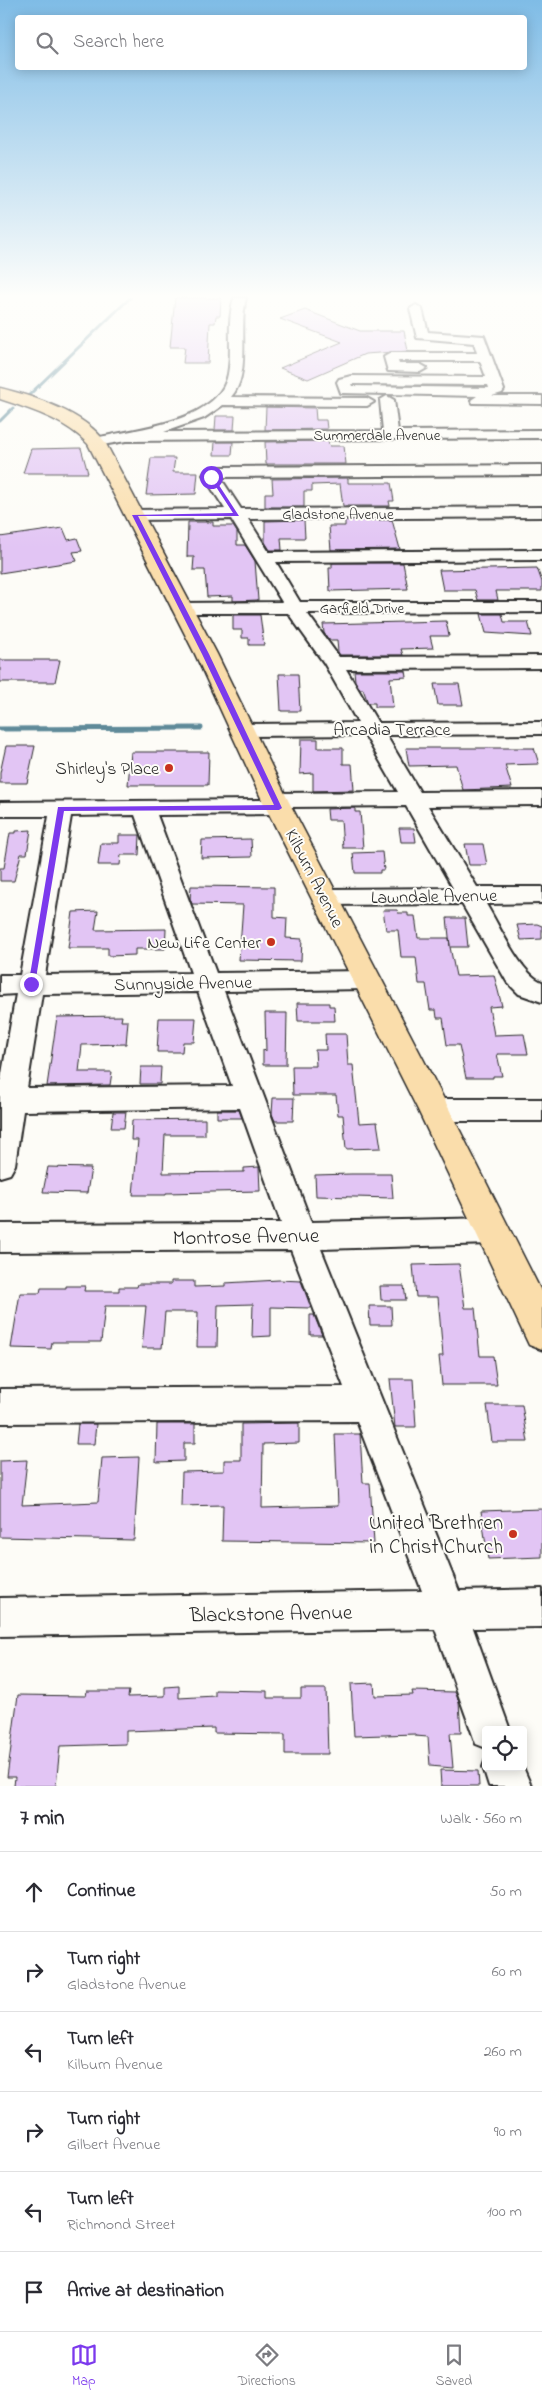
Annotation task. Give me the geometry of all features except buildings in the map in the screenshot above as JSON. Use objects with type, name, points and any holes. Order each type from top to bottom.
[{"type":"main road","name":"Kilburn Avenue","points":[[0,393],[72,422],[88,432],[96,442],[182,608],[277,804],[434,1110],[542,1332]]},
{"type":"street","points":[[96,442],[126,438],[176,424],[199,414],[229,394],[234,381]]},
{"type":"street","points":[[346,381],[344,382],[346,390],[386,397],[542,400]]},
{"type":"street","points":[[221,401],[386,397],[490,392],[497,390],[494,381]]},
{"type":"street","points":[[386,397],[391,435]]},
{"type":"street","name":"Summerdale Avenue","points":[[176,424],[212,436]]},
{"type":"street","name":"Summerdale Avenue","points":[[126,438],[542,434]]},
{"type":"street","points":[[542,470],[212,474],[212,479],[237,514],[294,608],[333,664],[520,980],[528,987],[542,992]]},
{"type":"street","name":"Gladstone Avenue","points":[[134,515],[542,512]]},
{"type":"street","points":[[264,557],[542,555]]},
{"type":"street","name":"Garfield Drive","points":[[182,608],[542,607]]},
{"type":"street","points":[[333,664],[542,662]]},
{"type":"street","name":"Arcadia Terrace","points":[[241,730],[542,728]]},
{"type":"street","points":[[0,809],[143,808],[411,798],[542,798]]},
{"type":"street","points":[[143,808],[302,1236],[448,1610],[489,1726]]},
{"type":"street","points":[[0,1165],[5,1100],[31,984],[61,809]]},
{"type":"street","name":"Lawndale Avenue","points":[[325,897],[542,895]]},
{"type":"street","name":"Sunnyside Avenue","points":[[0,985],[367,980]]},
{"type":"street","points":[[5,1100],[251,1097]]},
{"type":"street","points":[[434,1110],[542,1110]]},
{"type":"street","name":"Montrose Avenue","points":[[0,1238],[302,1236],[492,1231]]},
{"type":"street","points":[[0,1406],[366,1404]]},
{"type":"street","name":"Blackstone Avenue","points":[[0,1617],[542,1608]]},
{"type":"street","points":[[504,1771],[510,1786]]},
{"type":"waterway","points":[[28,396],[43,381]]},
{"type":"waterway","points":[[0,421],[13,408]]},
{"type":"waterway","points":[[0,729],[201,728]]},
{"type":"place","name":"Shirley's Place","points":[[169,768]]},
{"type":"place","name":"New Life Center","points":[[271,942]]},
{"type":"place","name":"United Brethren in Christ Church","points":[[513,1534]]},
{"type":"route","points":[[31,984],[61,809],[279,808],[206,654],[134,515],[237,514],[211,477]]}]
